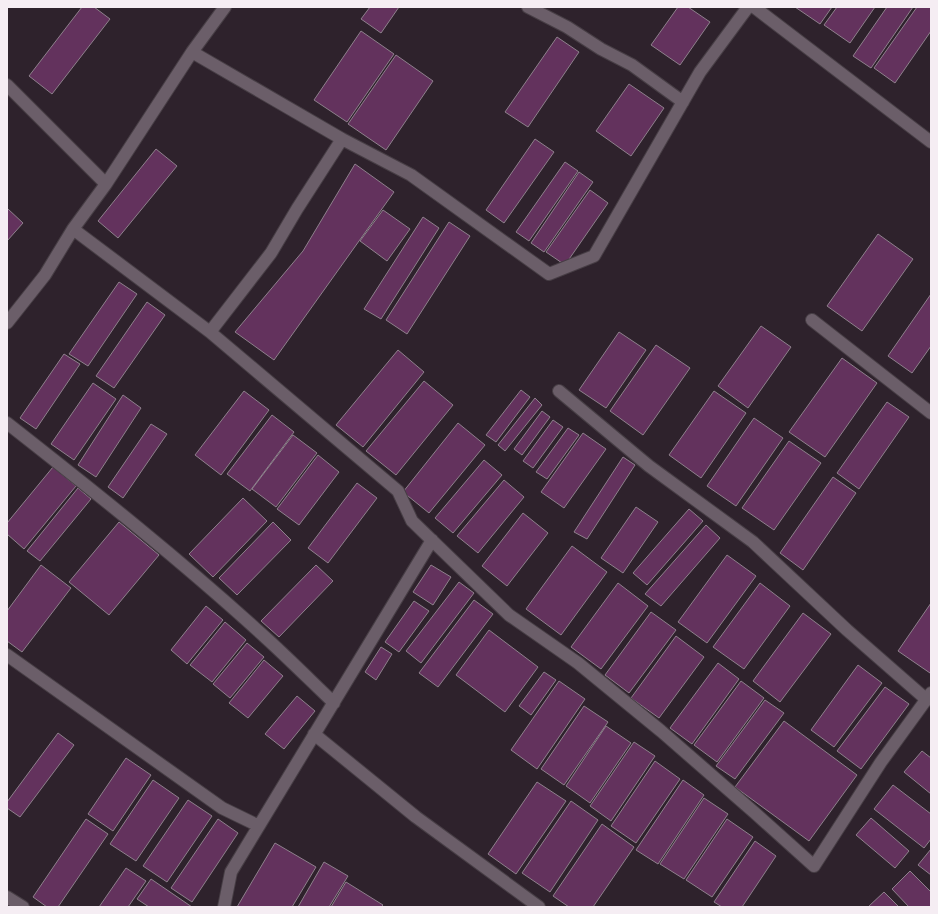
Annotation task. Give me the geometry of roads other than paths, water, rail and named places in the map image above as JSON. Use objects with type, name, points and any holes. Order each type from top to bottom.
[{"type":"street","points":[[7,323],[45,275],[73,229],[106,184],[192,52],[225,7]]},
{"type":"street","points":[[528,7],[567,27],[601,49],[632,65],[683,102]]},
{"type":"street","points":[[192,52],[342,139],[412,175],[549,274],[594,256],[700,72],[748,7]]},
{"type":"street","points":[[754,7],[931,142]]},
{"type":"street","points":[[7,85],[106,184]]},
{"type":"street","points":[[210,332],[271,252],[342,139]]},
{"type":"street","points":[[73,229],[210,332],[398,491],[412,521],[509,615],[578,664],[661,732],[756,813],[814,866],[881,762],[929,696],[847,630],[753,542],[649,466],[559,391]]},
{"type":"street","points":[[812,320],[931,413]]},
{"type":"street","points":[[7,423],[174,558],[265,638],[334,703]]},
{"type":"street","points":[[224,907],[231,872],[432,540]]},
{"type":"street","points":[[7,655],[222,808],[259,826]]},
{"type":"street","points":[[314,734],[416,817],[539,907]]},
{"type":"street","points":[[7,897],[23,907]]}]
